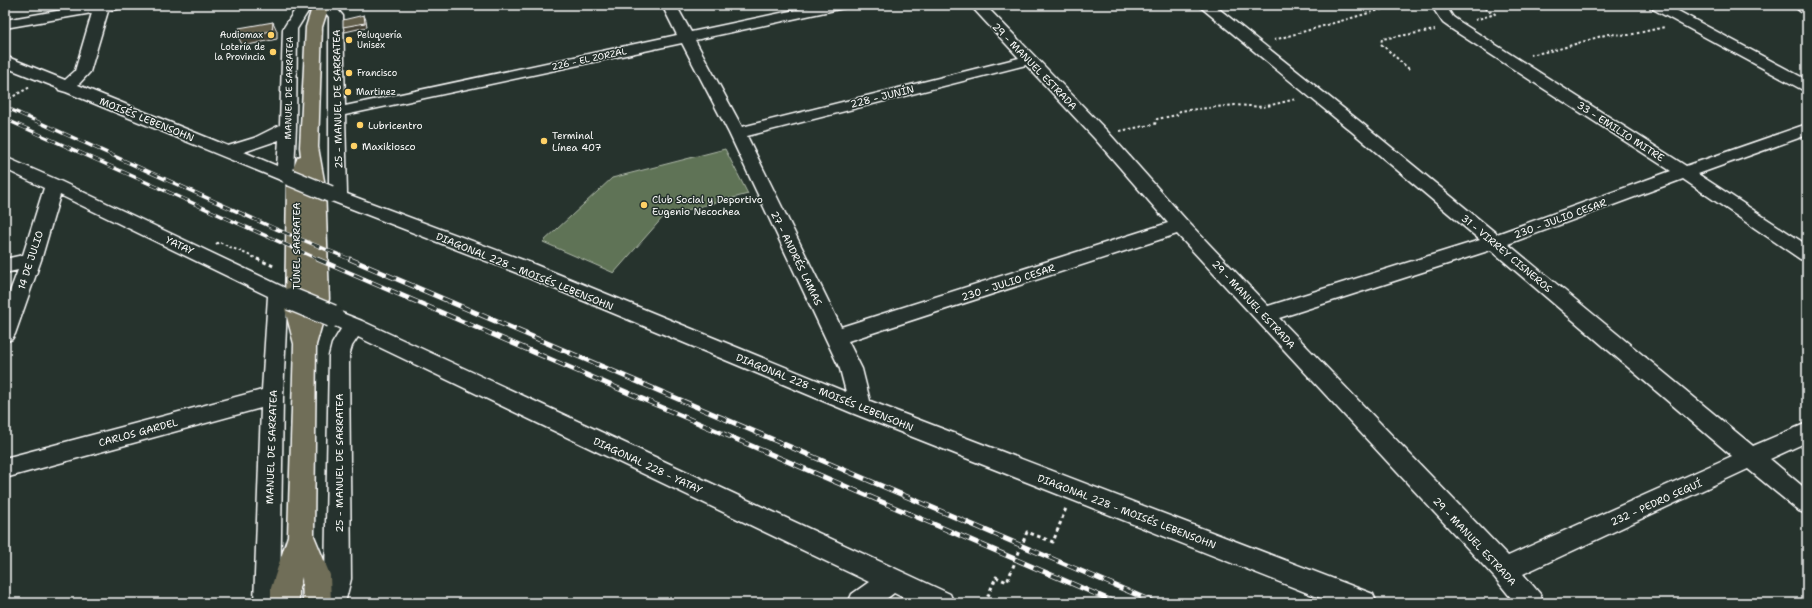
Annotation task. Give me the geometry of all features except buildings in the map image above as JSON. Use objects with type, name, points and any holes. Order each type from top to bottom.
[{"type":"main road","name":"MANUEL DE SARRATEA","points":[[305,5],[314,27]]},
{"type":"main road","points":[[314,27],[321,5]]},
{"type":"main road","name":"TÚNEL SARRATEA","points":[[301,536],[305,346],[318,299],[316,186],[309,147],[314,27]]},
{"type":"main road","points":[[285,603],[285,588],[301,536]]},
{"type":"main road","points":[[301,536],[316,575],[318,603]]},
{"type":"street","name":"MANUEL DE SARRATEA","points":[[287,176],[290,29],[305,5]]},
{"type":"street","name":"25 - MANUEL DE SARRATEA","points":[[326,5],[336,16],[338,112],[334,196]]},
{"type":"street","name":"27 - ANDRÉS LAMAS","points":[[669,5],[737,133],[851,369],[860,407]]},
{"type":"street","name":"226 - EL ZORZAL","points":[[338,112],[839,5]]},
{"type":"street","name":"29 - MANUEL ESTRADA","points":[[977,5],[1101,135],[1181,226],[1504,570],[1531,603]]},
{"type":"street","name":"31 - VIRREY CISNEROS","points":[[1205,5],[1256,45],[1494,242],[1807,504]]},
{"type":"street","name":"33 - EMILIO MITRE","points":[[1438,5],[1448,20],[1455,25],[1625,133],[1807,254]]},
{"type":"street","points":[[1656,5],[1807,86]]},
{"type":"street","points":[[1800,5],[1807,10]]},
{"type":"street","points":[[5,24],[106,6]]},
{"type":"street","points":[[65,87],[76,79],[82,72],[106,6]]},
{"type":"street","name":"228 - JUNÍN","points":[[737,133],[1028,60]]},
{"type":"street","name":"MOISÉS LEBENSOHN","points":[[5,61],[65,87],[229,151],[287,176]]},
{"type":"street","points":[[229,151],[264,141],[275,136],[288,127]]},
{"type":"street","name":"230 - JULIO CESAR","points":[[1264,315],[1494,242],[1683,173],[1807,130]]},
{"type":"street","name":"YATAY","points":[[5,162],[284,295],[355,326]]},
{"type":"street","name":"DIAGONAL 228 - MOISÉS LEBENSOHN","points":[[287,176],[334,196],[524,268],[860,407],[1364,603]]},
{"type":"street","name":"14 DE JULIO","points":[[5,334],[31,260],[54,185]]},
{"type":"street","name":"230 - JULIO CESAR","points":[[835,337],[1181,226]]},
{"type":"street","points":[[5,266],[31,260]]},
{"type":"street","name":"MANUEL DE SARRATEA","points":[[267,603],[272,396],[284,295]]},
{"type":"street","name":"25 - MANUEL DE SARRATEA","points":[[332,603],[338,579],[339,356],[342,344],[355,326]]},
{"type":"street","name":"DIAGONAL 228 - YATAY","points":[[355,326],[941,603]]},
{"type":"street","name":"CARLOS GARDEL","points":[[5,468],[272,396]]},
{"type":"street","name":"232 - PEDRO SEGUÍ","points":[[1504,570],[1807,432]]},
{"type":"street","points":[[861,603],[891,580]]},
{"type":"path","points":[[1256,45],[1299,31],[1397,5]]},
{"type":"path","points":[[1409,69],[1381,44],[1382,39],[1426,32],[1495,14],[1479,5]]},
{"type":"path","points":[[1509,60],[1559,49],[1608,34],[1629,35],[1689,22]]},
{"type":"path","points":[[5,101],[46,78]]},
{"type":"path","points":[[1101,135],[1154,124],[1157,119],[1177,115],[1180,111],[1235,105],[1263,106],[1316,95]]},
{"type":"path","points":[[985,603],[996,577],[1007,582],[1027,532],[1053,542],[1063,516]]},
{"type":"green space","name":"Club Social y Deportivo Eugenio Necochea","points":[[725,149],[748,194],[664,216],[614,273],[543,242],[612,178]]},
{"type":"railway","points":[[5,107],[276,229],[352,260]]},
{"type":"railway","points":[[5,119],[320,260]]},
{"type":"railway","points":[[317,259],[1117,603]]},
{"type":"railway","points":[[350,259],[1156,603]]},
{"type":"place","name":"Audiomax","points":[[271,35]]},
{"type":"place","name":"Peluquería Unisex","points":[[349,40]]},
{"type":"place","name":"Lotería de la Provincia","points":[[273,52]]},
{"type":"place","name":"Francisco","points":[[349,73]]},
{"type":"place","name":"Martinez","points":[[348,92]]},
{"type":"place","name":"Lubricentro","points":[[360,125]]},
{"type":"place","name":"Terminal Línea 407","points":[[544,141]]},
{"type":"place","name":"Maxikiosco","points":[[354,146]]},
{"type":"place","name":"Club Social y Deportivo Eugenio Necochea","points":[[644,205]]}]
